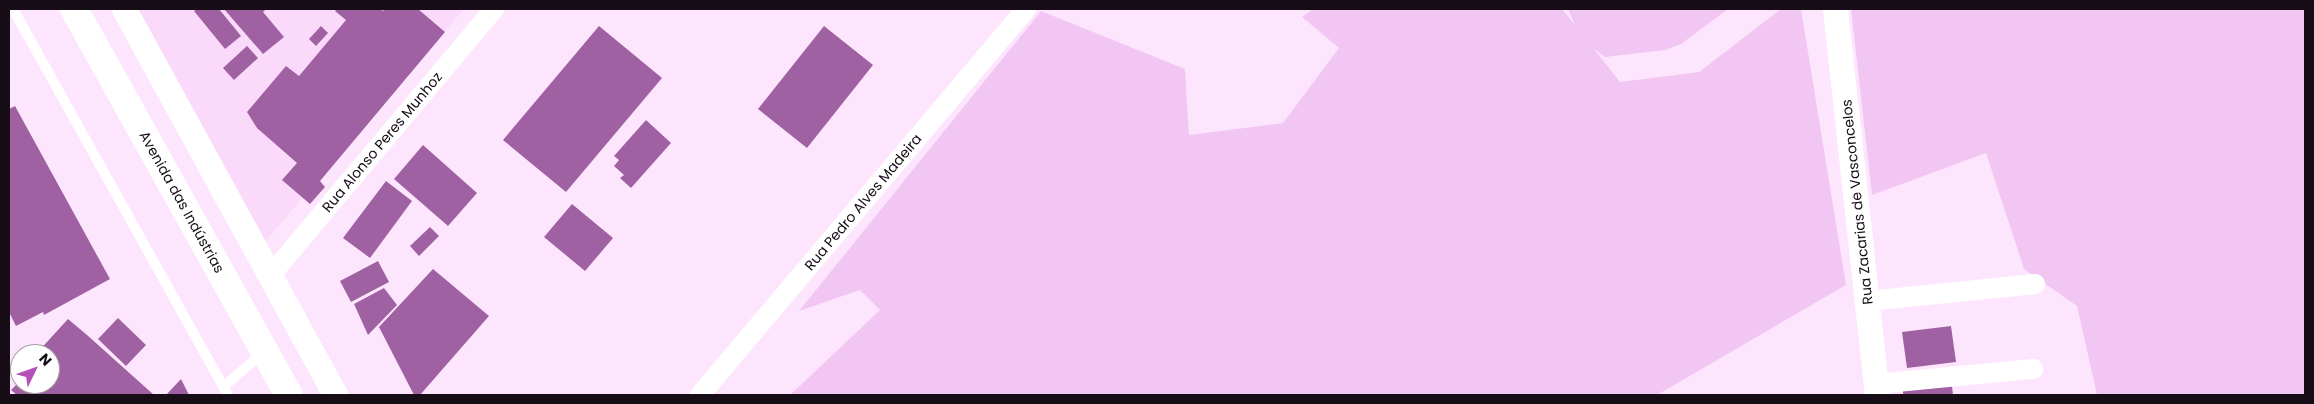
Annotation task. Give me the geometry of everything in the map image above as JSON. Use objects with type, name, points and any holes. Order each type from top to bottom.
[{"type":"main road","name":"Avenida das Indústrias","points":[[74,9],[289,395]]},
{"type":"street","points":[[124,9],[335,395]]},
{"type":"street","name":"Rua Alonso Peres Munhoz","points":[[270,276],[494,9]]},
{"type":"street","name":"Rua Pedro Alves Madeira","points":[[700,395],[1026,9]]},
{"type":"street","name":"Rua Zacarias de Vasconcelos","points":[[1835,9],[1877,389]]},
{"type":"street","points":[[1868,301],[2035,284]]},
{"type":"street","points":[[1877,389],[2033,369]]},
{"type":"lane","points":[[13,9],[226,391],[264,351]]},
{"type":"shaded area","points":[[117,9],[464,9],[253,256]]},
{"type":"shaded area","points":[[1313,9],[1562,9],[1575,25],[1568,9],[1728,9],[1681,44],[1666,50],[1605,57],[1594,49],[1620,82],[1699,72],[1781,9],[1801,9],[1846,285],[1657,395],[790,395],[880,310],[860,290],[799,311],[1041,11],[1185,69],[1189,135],[1283,123],[1339,48],[1302,17]]},
{"type":"shaded area","points":[[1851,9],[2305,9],[2305,395],[2097,395],[2077,306],[2024,269],[1986,153],[1872,195]]},
{"type":"building","points":[[197,9],[219,9],[241,36],[225,49],[194,11]]},
{"type":"building","points":[[224,9],[266,9],[263,12],[284,37],[263,54]]},
{"type":"building","points":[[337,9],[380,9],[383,11],[385,9],[418,9],[445,32],[320,181],[325,187],[310,204],[282,180],[297,163],[257,128],[247,112],[286,66],[299,76],[346,20],[335,11]]},
{"type":"building","points":[[321,26],[328,33],[316,46],[309,39]]},
{"type":"building","points":[[599,26],[662,78],[566,192],[503,140]]},
{"type":"building","points":[[824,26],[873,65],[807,148],[758,109]]},
{"type":"building","points":[[247,46],[258,58],[234,80],[223,68]]},
{"type":"building","points":[[15,106],[110,279],[44,315],[43,312],[16,326],[9,312],[9,109]]},
{"type":"building","points":[[646,120],[671,143],[631,188],[620,178],[624,175],[614,166],[619,160],[614,156]]},
{"type":"building","points":[[423,145],[477,193],[448,226],[394,179]]},
{"type":"building","points":[[386,181],[412,201],[370,258],[343,238]]},
{"type":"building","points":[[572,204],[613,238],[585,271],[544,237]]},
{"type":"building","points":[[430,227],[439,236],[419,256],[410,246]]},
{"type":"building","points":[[378,261],[389,282],[351,302],[340,281]]},
{"type":"building","points":[[433,269],[489,316],[420,395],[414,395],[379,327]]},
{"type":"building","points":[[384,288],[397,305],[368,335],[354,304]]},
{"type":"building","points":[[118,318],[146,345],[126,366],[98,339]]},
{"type":"building","points":[[68,319],[154,395],[17,395],[16,394],[60,394],[60,344],[45,344]]},
{"type":"building","points":[[1951,326],[1956,362],[1907,368],[1902,332]]},
{"type":"building","points":[[181,379],[189,395],[166,395]]},
{"type":"building","points":[[1952,386],[1953,395],[1903,395],[1903,391]]}]
